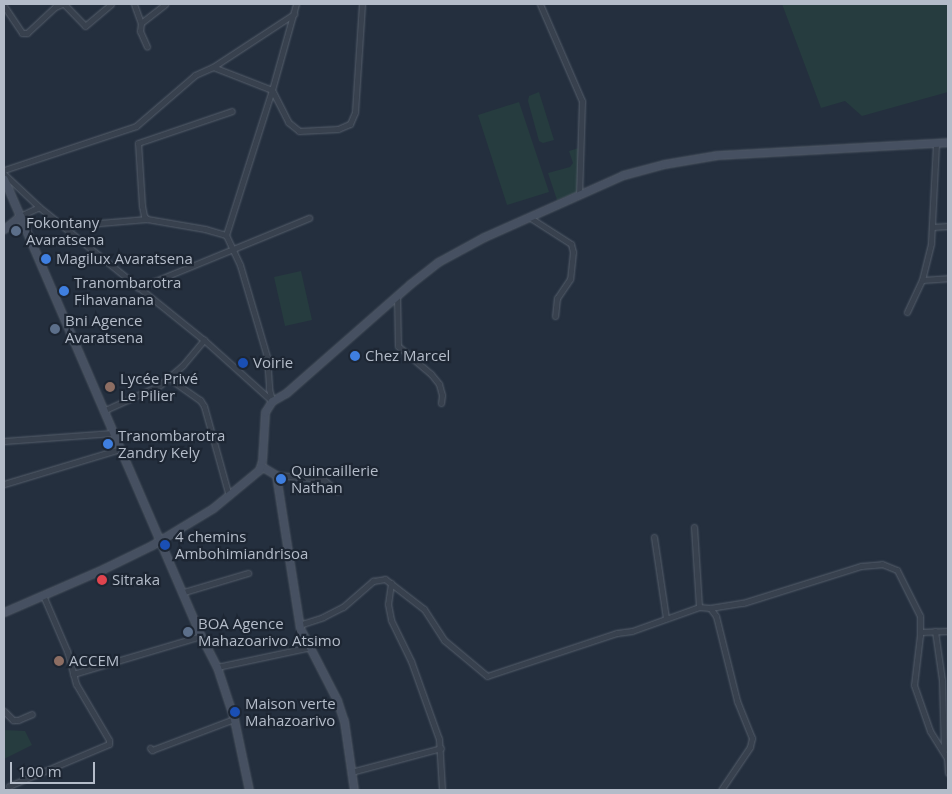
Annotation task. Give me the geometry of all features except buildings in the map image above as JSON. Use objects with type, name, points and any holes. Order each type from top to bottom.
[{"type":"main road","points":[[4,612],[112,565],[160,540],[213,508],[229,496],[251,478],[260,466],[265,412],[272,401],[286,393],[397,294],[438,262],[528,216],[643,168],[717,155],[948,142]]},
{"type":"main road","points":[[4,179],[103,411],[184,592],[201,636],[217,667],[234,719],[249,790]]},
{"type":"main road","points":[[4,229],[20,216]]},
{"type":"main road","points":[[260,466],[276,475],[299,625],[337,700],[344,721],[354,790]]},
{"type":"street","points":[[4,6],[22,33],[27,33],[55,7],[63,4],[85,26],[111,4]]},
{"type":"street","points":[[134,4],[141,23],[140,31],[147,47]]},
{"type":"street","points":[[141,23],[165,4]]},
{"type":"street","points":[[226,235],[272,90],[296,4]]},
{"type":"street","points":[[213,67],[272,90],[288,122],[299,131],[338,129],[350,124],[355,112],[362,4]]},
{"type":"street","points":[[540,4],[582,101],[579,194]]},
{"type":"street","points":[[4,170],[136,126],[194,75],[213,67],[294,14]]},
{"type":"street","points":[[147,219],[144,216],[142,206],[138,143],[232,111]]},
{"type":"street","points":[[907,312],[922,280],[930,243],[936,143]]},
{"type":"street","points":[[4,174],[39,207],[204,340],[272,401]]},
{"type":"street","points":[[20,216],[39,207]]},
{"type":"street","points":[[528,216],[571,244],[573,252],[570,278],[557,298],[555,316]]},
{"type":"street","points":[[138,288],[233,247],[310,218]]},
{"type":"street","points":[[64,226],[147,219],[206,229],[226,235],[233,247],[267,357],[269,388],[272,401]]},
{"type":"street","points":[[932,227],[948,226]]},
{"type":"street","points":[[922,280],[948,278]]},
{"type":"street","points":[[397,294],[398,346],[440,384],[441,404]]},
{"type":"street","points":[[103,411],[160,385],[183,365],[204,340]]},
{"type":"street","points":[[170,376],[174,382],[200,400],[204,406],[229,496]]},
{"type":"street","points":[[4,441],[113,433]]},
{"type":"street","points":[[4,484],[120,449]]},
{"type":"street","points":[[276,475],[325,481],[337,491]]},
{"type":"street","points":[[694,527],[699,607]]},
{"type":"street","points":[[654,537],[666,618]]},
{"type":"street","points":[[299,625],[323,617],[343,607],[373,581],[385,579],[424,609],[444,640],[487,676],[617,633],[632,631],[699,607],[710,608],[752,600],[861,566],[882,564],[897,570],[920,616],[914,685],[930,731],[944,751]]},
{"type":"street","points":[[184,592],[248,573]]},
{"type":"street","points":[[391,583],[388,604],[390,620],[410,661],[440,748],[442,790]]},
{"type":"street","points":[[10,786],[109,744],[109,740],[80,691],[67,651],[43,595]]},
{"type":"street","points":[[710,608],[716,616],[737,701],[752,738],[750,747],[721,790]]},
{"type":"street","points":[[936,631],[942,680],[944,751],[948,773]]},
{"type":"street","points":[[920,632],[948,631]]},
{"type":"street","points":[[73,674],[201,636]]},
{"type":"street","points":[[217,667],[311,647]]},
{"type":"street","points":[[4,711],[13,720],[18,720],[32,714]]},
{"type":"street","points":[[150,748],[152,750],[234,719]]},
{"type":"street","points":[[351,772],[440,748]]},
{"type":"green space","points":[[782,4],[948,4],[948,92],[862,116],[845,101],[821,108]]},
{"type":"green space","points":[[539,92],[554,140],[543,143],[539,141],[528,101],[529,96]]},
{"type":"green space","points":[[519,102],[549,192],[507,205],[478,115]]},
{"type":"green space","points":[[579,148],[577,192],[557,200],[548,173],[570,167],[573,163],[569,151]]},
{"type":"green space","points":[[301,271],[312,320],[285,326],[274,277]]},
{"type":"green space","points":[[4,730],[25,731],[32,745],[4,759]]},
{"type":"place","name":"Fokontany Avaratsena","points":[[16,231]]},
{"type":"place","name":"Magilux Avaratsena","points":[[46,259]]},
{"type":"place","name":"Tranombarotra Fihavanana","points":[[64,291]]},
{"type":"place","name":"Bni Agence Avaratsena","points":[[55,329]]},
{"type":"place","name":"Chez Marcel","points":[[355,356]]},
{"type":"place","name":"Voirie","points":[[243,363]]},
{"type":"place","name":"Lycée Privé Le Pilier","points":[[110,387]]},
{"type":"place","name":"Tranombarotra Zandry Kely","points":[[108,444]]},
{"type":"place","name":"Quincaillerie Nathan","points":[[281,479]]},
{"type":"place","name":"4 chemins Ambohimiandrisoa","points":[[165,545]]},
{"type":"place","name":"Sitraka","points":[[102,580]]},
{"type":"place","name":"BOA Agence Mahazoarivo Atsimo","points":[[188,632]]},
{"type":"place","name":"ACCEM","points":[[59,661]]},
{"type":"place","name":"Maison verte Mahazoarivo","points":[[235,712]]}]
